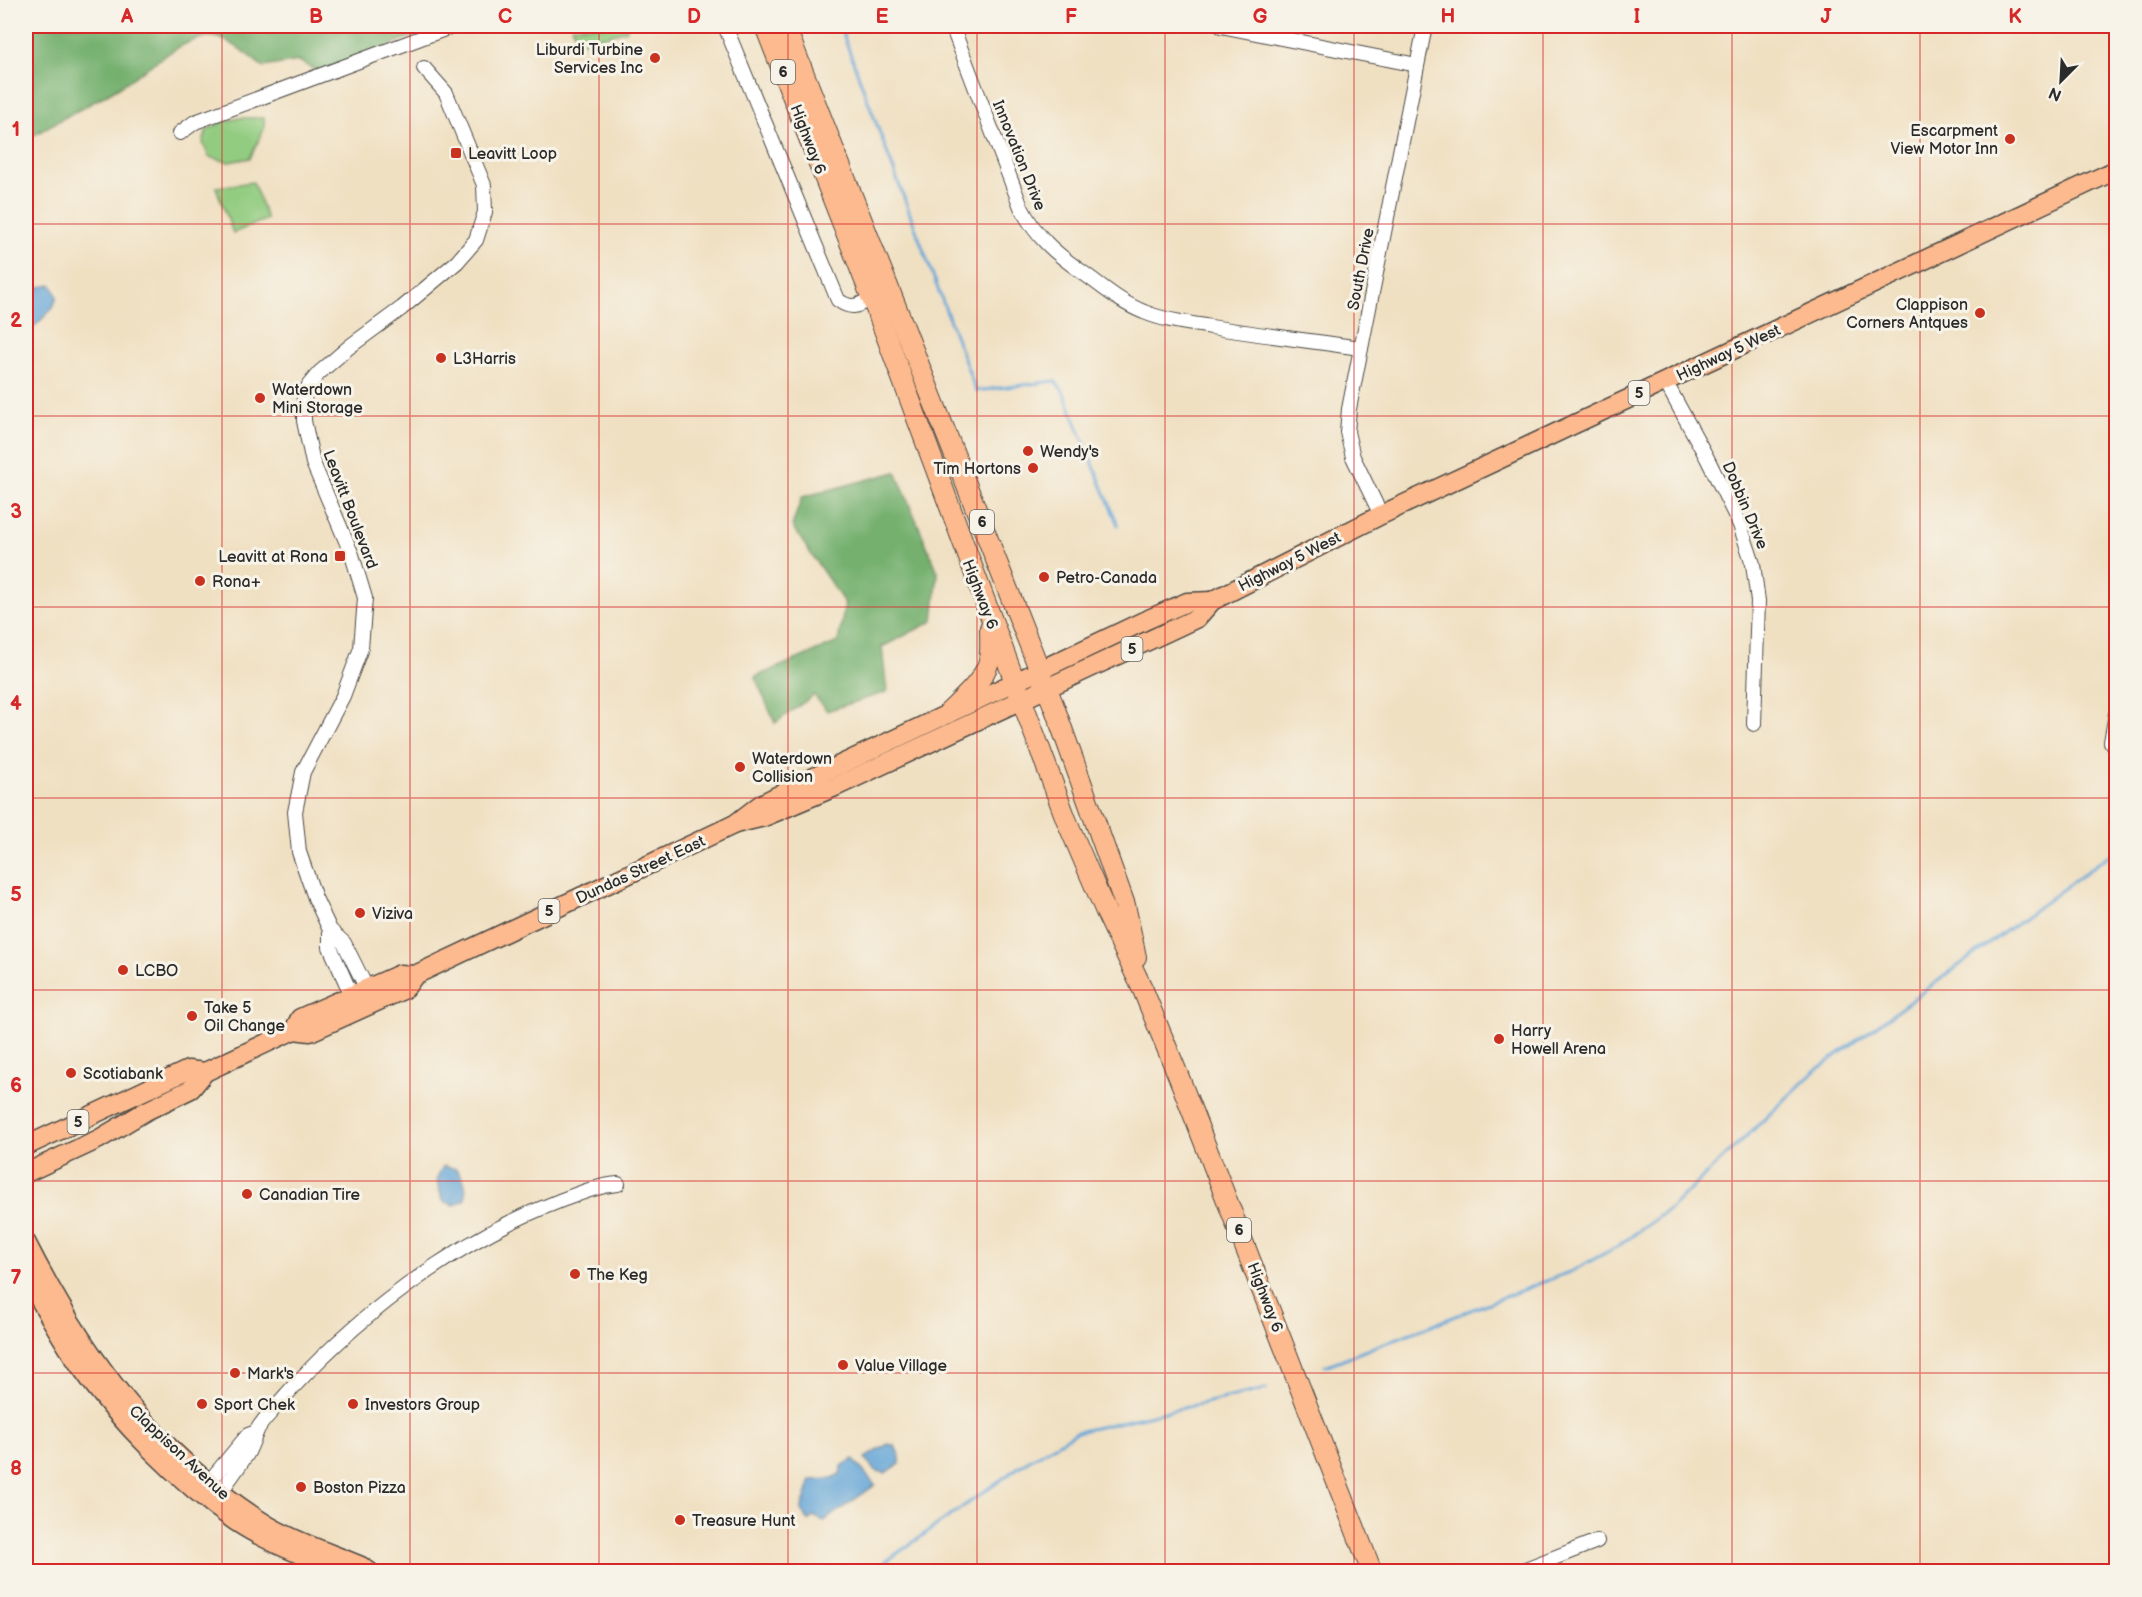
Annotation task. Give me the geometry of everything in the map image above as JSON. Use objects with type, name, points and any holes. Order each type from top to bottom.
[{"type":"highway","name":"Highway 6","points":[[765,26],[810,114],[889,316],[990,616],[1066,819],[1143,990],[1211,1157],[1372,1572]]},
{"type":"highway","name":"Highway 6","points":[[785,26],[810,114],[872,298],[889,316],[956,456],[1043,680],[1125,905],[1143,990]]},
{"type":"highway","points":[[948,713],[986,670],[990,655],[990,616]]},
{"type":"main road","name":"Highway 5 West","points":[[1043,680],[1187,602],[1212,601],[1381,515],[2116,170]]},
{"type":"main road","name":"5","points":[[1014,682],[1043,680]]},
{"type":"main road","name":"5","points":[[1021,701],[1043,680]]},
{"type":"main road","name":"Dundas Street East","points":[[735,824],[761,804],[1014,682]]},
{"type":"main road","name":"Dundas Street East","points":[[26,1173],[99,1139],[191,1089],[205,1072],[294,1030],[310,1032],[362,998],[405,989],[415,975],[735,824],[764,817],[835,787],[1021,701]]},
{"type":"main road","name":"Dundas Street East","points":[[26,1146],[188,1070],[205,1072]]},
{"type":"main road","name":"Clappison Avenue","points":[[26,1242],[80,1339],[112,1384],[235,1521],[273,1542],[342,1572]]},
{"type":"main road","name":"Clappison Avenue","points":[[26,1276],[81,1367],[104,1398],[144,1443],[210,1493],[291,1537],[362,1566],[370,1572]]},
{"type":"street","points":[[180,133],[195,122],[453,26]]},
{"type":"street","points":[[725,26],[838,300],[850,307],[872,298]]},
{"type":"street","name":"Innovation Drive","points":[[952,26],[1021,207],[1030,225],[1043,242],[1119,300],[1144,312],[1176,321],[1361,348]]},
{"type":"street","points":[[1221,26],[1417,65]]},
{"type":"street","name":"South Drive","points":[[1381,515],[1353,457],[1347,432],[1361,348],[1425,26]]},
{"type":"street","name":"Leavitt Boulevard","points":[[362,998],[330,947],[330,930],[315,898],[299,852],[295,812],[303,772],[343,696],[361,648],[365,598],[352,555],[313,463],[304,421],[304,398],[309,385],[319,373],[457,262],[476,240],[485,212],[484,185],[446,93],[424,68]]},
{"type":"street","name":"Dobbin Drive","points":[[1665,381],[1707,458],[1735,516],[1753,564],[1758,601],[1754,724]]},
{"type":"street","points":[[2111,742],[2116,714]]},
{"type":"street","points":[[210,1493],[255,1440],[256,1432],[300,1380],[379,1309],[426,1273],[540,1208],[599,1185],[618,1184]]},
{"type":"street","points":[[1518,1572],[1597,1542]]},
{"type":"green space","points":[[26,26],[411,26],[414,35],[327,72],[313,69],[299,61],[263,67],[229,42],[207,37],[174,50],[132,79],[26,140]]},
{"type":"green space","points":[[572,26],[626,26],[627,30],[578,43]]},
{"type":"green space","points":[[240,118],[264,118],[264,129],[250,158],[229,162],[209,157],[203,143],[207,130],[222,122]]},
{"type":"green space","points":[[253,182],[267,219],[233,233],[216,187]]},
{"type":"green space","points":[[896,472],[938,572],[933,621],[882,647],[887,692],[827,711],[814,695],[775,723],[755,677],[838,642],[845,604],[792,526],[802,497]]},
{"type":"water","points":[[52,285],[57,296],[53,308],[26,335],[26,296],[37,288]]},
{"type":"water","points":[[444,1166],[456,1169],[465,1183],[465,1200],[455,1205],[444,1202],[439,1188],[437,1179]]},
{"type":"water","points":[[888,1444],[895,1446],[900,1457],[900,1464],[885,1473],[876,1471],[865,1458]]},
{"type":"water","points":[[853,1459],[875,1485],[824,1521],[813,1516],[809,1521],[801,1510],[811,1480],[831,1479],[840,1474],[842,1466]]},
{"type":"waterway","points":[[840,26],[976,391],[1055,381],[1063,391],[1118,525]]},
{"type":"waterway","points":[[1325,1366],[1572,1271],[1618,1246],[1671,1208],[1814,1072],[2116,850]]},
{"type":"waterway","points":[[871,1572],[1026,1462],[1077,1432],[1266,1389]]},
{"type":"place","name":"Liburdi Turbine Services Inc","points":[[655,58]]},
{"type":"place","name":"Escarpment View Motor Inn","points":[[2010,139]]},
{"type":"place","name":"Leavitt Loop","points":[[456,153]]},
{"type":"place","name":"Clappison Corners Antques","points":[[1980,313]]},
{"type":"place","name":"L3Harris","points":[[441,358]]},
{"type":"place","name":"Waterdown Mini Storage","points":[[260,398]]},
{"type":"place","name":"Wendy's","points":[[1028,451]]},
{"type":"place","name":"Tim Hortons","points":[[1033,468]]},
{"type":"place","name":"Leavitt at Rona","points":[[340,556]]},
{"type":"place","name":"Petro-Canada","points":[[1044,577]]},
{"type":"place","name":"Rona+","points":[[200,581]]},
{"type":"place","name":"Waterdown Collision","points":[[740,767]]},
{"type":"place","name":"Viziva","points":[[360,913]]},
{"type":"place","name":"LCBO","points":[[123,970]]},
{"type":"place","name":"Take 5 Oil Change","points":[[192,1016]]},
{"type":"place","name":"Harry Howell Arena","points":[[1499,1039]]},
{"type":"place","name":"Scotiabank","points":[[71,1073]]},
{"type":"place","name":"Canadian Tire","points":[[247,1194]]},
{"type":"place","name":"The Keg","points":[[575,1274]]},
{"type":"place","name":"Value Village","points":[[843,1365]]},
{"type":"place","name":"Mark's","points":[[235,1373]]},
{"type":"place","name":"Sport Chek","points":[[202,1404]]},
{"type":"place","name":"Investors Group","points":[[353,1404]]},
{"type":"place","name":"Boston Pizza","points":[[301,1487]]},
{"type":"place","name":"Treasure Hunt","points":[[680,1520]]}]
